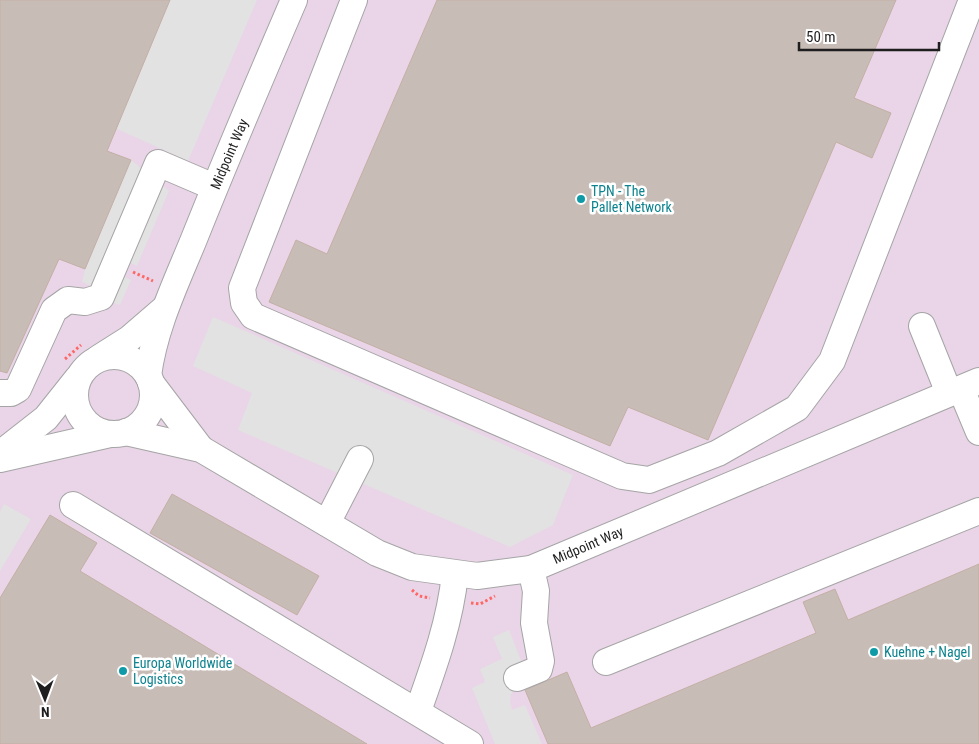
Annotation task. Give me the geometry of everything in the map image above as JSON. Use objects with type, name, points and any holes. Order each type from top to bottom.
[{"type":"street","name":"Midpoint Way","points":[[201,449],[150,380],[151,356],[170,299],[214,187],[294,0]]},
{"type":"street","points":[[354,0],[242,288],[244,303],[254,316],[622,476],[649,480],[718,453],[797,408],[832,361],[972,0]]},
{"type":"street","points":[[0,393],[11,393],[18,388],[54,310],[68,300],[85,302],[101,297],[158,163],[214,187]]},
{"type":"street","name":"Midpoint Way","points":[[91,351],[129,339],[170,299]]},
{"type":"street","points":[[922,326],[963,388],[979,432]]},
{"type":"street","points":[[0,454],[46,418],[69,373],[86,367],[91,351],[107,356],[126,358],[143,368],[150,380],[153,397],[149,412],[140,424],[118,433],[96,430],[81,416],[69,373]]},
{"type":"street","name":"Midpoint Way","points":[[0,460],[118,433],[201,449],[377,553],[412,567],[477,576],[531,569],[963,388]]},
{"type":"street","points":[[327,523],[360,459]]},
{"type":"street","points":[[73,505],[470,744]]},
{"type":"street","points":[[606,662],[979,511]]},
{"type":"street","points":[[518,678],[539,669],[541,661],[534,624],[536,591],[531,569]]},
{"type":"street","points":[[418,711],[440,647],[452,600],[455,574]]},
{"type":"path","points":[[114,264],[170,299]]},
{"type":"path","points":[[69,373],[68,356],[91,351]]},
{"type":"path","points":[[408,587],[419,596],[480,604],[488,602],[500,591]]},
{"type":"shaded area","points":[[0,0],[979,0],[979,744],[0,744]]},
{"type":"shaded area","points":[[170,0],[257,0],[188,161],[115,128]]},
{"type":"shaded area","points":[[131,160],[169,191],[137,266],[125,260],[119,274],[131,280],[120,305],[108,301],[94,287],[82,282],[85,269]]},
{"type":"shaded area","points":[[213,317],[573,475],[553,525],[510,547],[238,430],[252,393],[193,366]]},
{"type":"shaded area","points":[[4,504],[31,519],[0,571],[0,512]]},
{"type":"shaded area","points":[[509,630],[529,681],[517,686],[511,694],[512,710],[525,705],[542,744],[495,744],[472,688],[485,682],[480,669],[502,659],[493,637]]},
{"type":"building","points":[[0,0],[170,0],[107,151],[131,160],[85,269],[59,259],[7,373],[0,371]]},
{"type":"building","name":"TPN - The Pallet Network","points":[[437,0],[896,0],[854,98],[891,113],[872,158],[836,142],[708,440],[628,407],[610,446],[269,302],[296,240],[327,254]]},
{"type":"building","points":[[172,494],[319,576],[297,615],[150,533]]},
{"type":"building","name":"Europa Worldwide Logistics","points":[[50,515],[97,543],[80,571],[367,744],[0,744],[0,598]]},
{"type":"building","name":"Kuehne + Nagel","points":[[979,564],[979,744],[548,744],[525,690],[567,672],[591,728],[816,633],[803,602],[835,589],[848,620]]},
{"type":"place","name":"TPN - The Pallet Network","points":[[581,199]]},
{"type":"place","name":"Kuehne + Nagel","points":[[874,652]]},
{"type":"place","name":"Europa Worldwide Logistics","points":[[123,671]]}]
